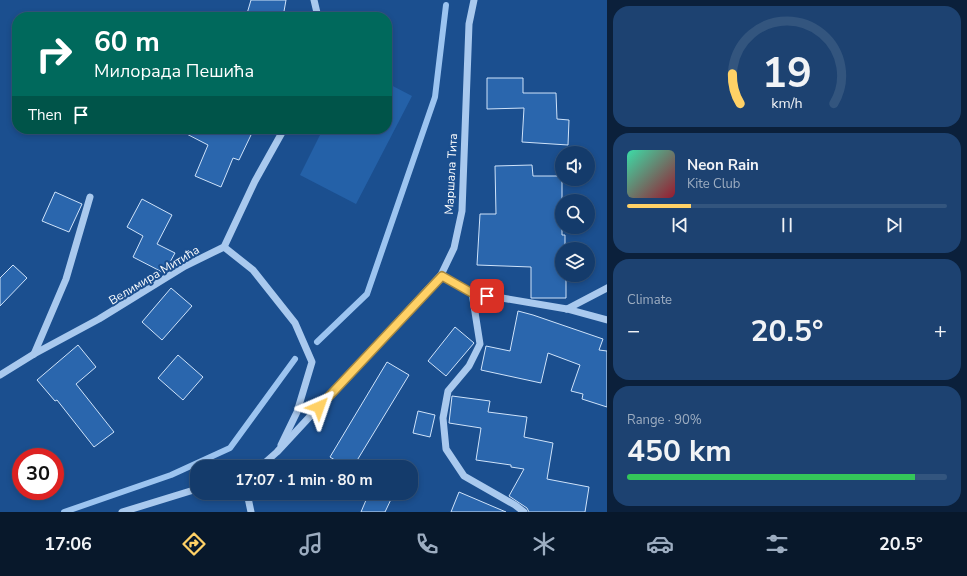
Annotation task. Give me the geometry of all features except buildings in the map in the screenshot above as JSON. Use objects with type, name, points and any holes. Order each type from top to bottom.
[{"type":"street","points":[[314,0],[317,12]]},
{"type":"street","name":"Маршала Тита","points":[[268,460],[442,276],[454,248],[462,211],[469,24],[474,0]]},
{"type":"street","points":[[277,452],[297,412],[312,362],[295,323],[253,270],[224,247],[255,181],[281,134]]},
{"type":"street","points":[[34,354],[66,279],[90,197]]},
{"type":"street","name":"Велимира Митића","points":[[0,375],[34,354],[100,320],[186,266],[224,247]]},
{"type":"street","points":[[442,276],[472,293],[567,309],[607,320]]},
{"type":"street","points":[[567,309],[607,288]]},
{"type":"street","points":[[472,293],[480,344],[469,366],[448,390],[443,418],[446,449],[464,476],[515,505],[524,512]]},
{"type":"street","points":[[122,512],[190,491]]},
{"type":"street","points":[[248,500],[251,512]]},
{"type":"shaded area","points":[[392,86],[412,96],[356,204],[300,175],[320,134],[392,134]]},
{"type":"waterway","points":[[317,342],[367,294],[435,97],[446,5]]},
{"type":"waterway","points":[[64,512],[171,475],[230,448],[295,359]]},
{"type":"route","points":[[319,407],[442,276],[472,293],[487,296]]}]
